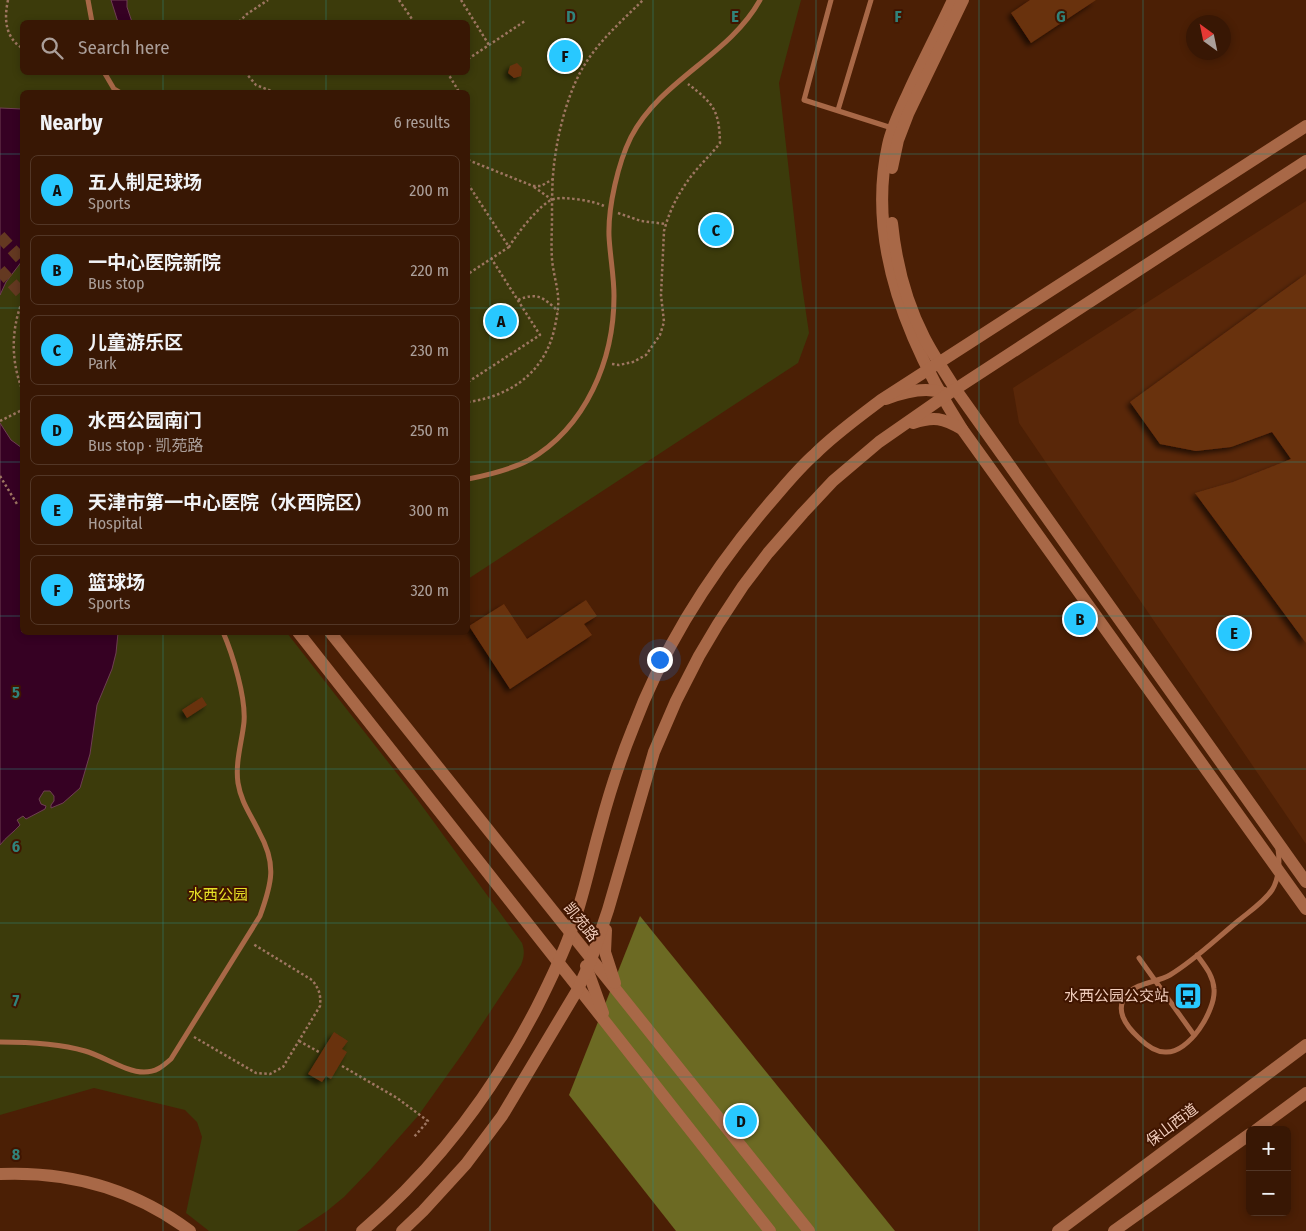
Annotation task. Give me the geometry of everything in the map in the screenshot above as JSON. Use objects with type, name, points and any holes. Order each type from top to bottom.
[{"type":"main road","points":[[953,0],[909,92],[898,129],[893,161],[890,188],[893,236],[913,314],[924,338],[934,368],[962,428],[1306,909]]},
{"type":"main road","points":[[898,129],[963,0]]},
{"type":"main road","points":[[362,1231],[402,1194],[466,1122],[496,1078],[523,1032],[558,964],[570,934],[581,902],[600,828],[627,744],[655,678],[680,629],[712,578],[749,527],[814,454],[845,427],[881,400],[934,368],[1306,126]]},
{"type":"main road","points":[[402,1231],[466,1164],[502,1116],[578,989],[587,959],[608,910],[654,752],[676,701],[698,656],[742,586],[803,513],[862,456],[946,393],[1306,160]]},
{"type":"main road","points":[[934,368],[946,393]]},
{"type":"main road","points":[[881,400],[912,391],[946,393],[954,397],[974,415],[1306,882]]},
{"type":"main road","points":[[899,428],[928,419],[949,421],[962,428]]},
{"type":"main road","points":[[300,635],[770,1231]]},
{"type":"main road","name":"凯苑路","points":[[332,635],[570,934],[587,959],[624,1000],[809,1231]]},
{"type":"main road","points":[[581,902],[580,934],[596,997],[610,1028]]},
{"type":"main road","points":[[608,910],[605,952],[612,976],[624,1000]]},
{"type":"main road","name":"保山西道","points":[[1058,1231],[1306,1044]]},
{"type":"main road","points":[[1261,1126],[1306,1093]]},
{"type":"main road","points":[[1114,1231],[1246,1137]]},
{"type":"main road","points":[[0,1174],[41,1173],[90,1182],[123,1193],[158,1208],[190,1231]]},
{"type":"main road","points":[[0,1181],[17,1179],[46,1180],[101,1193],[127,1202],[158,1217],[178,1231]]},
{"type":"lane","points":[[88,0],[92,20]]},
{"type":"lane","points":[[470,478],[509,468],[528,460],[547,447],[578,414],[598,381],[605,363],[614,316],[609,235],[611,209],[621,162],[631,137],[646,114],[662,96],[727,41],[748,18],[760,0]]},
{"type":"lane","points":[[832,0],[804,100],[898,129]]},
{"type":"lane","points":[[838,110],[870,0]]},
{"type":"lane","points":[[105,75],[117,90]]},
{"type":"lane","points":[[0,1042],[58,1045],[86,1051],[141,1072],[160,1069],[171,1059],[260,916],[269,890],[271,870],[269,853],[242,800],[238,782],[238,758],[244,720],[241,691],[235,665],[224,635]]},
{"type":"lane","points":[[1197,955],[1208,969],[1213,980],[1214,990],[1210,1010],[1203,1024],[1186,1044],[1175,1051],[1165,1052],[1148,1046],[1126,1024],[1122,1017],[1121,1008],[1129,992],[1170,975],[1197,955],[1268,895],[1273,888],[1278,870],[1279,855],[1275,839]]},
{"type":"lane","points":[[1139,958],[1194,1035]]},
{"type":"path","points":[[8,0],[5,20],[7,28],[16,44],[20,47]]},
{"type":"path","points":[[241,20],[268,0]]},
{"type":"path","points":[[400,0],[413,20]]},
{"type":"path","points":[[461,0],[489,44]]},
{"type":"path","points":[[470,402],[484,400],[509,390],[529,375],[548,350],[558,311],[558,295],[552,264],[552,199],[554,157],[564,116],[575,83],[586,62],[599,45],[644,0]]},
{"type":"path","points":[[470,58],[525,21]]},
{"type":"path","points":[[248,75],[256,85],[269,90]]},
{"type":"path","points":[[449,75],[458,90]]},
{"type":"path","points":[[605,363],[619,365],[633,362],[646,354],[660,335],[664,322],[661,295],[663,238],[666,224],[675,200],[684,186],[720,143],[717,112],[708,101],[681,79]]},
{"type":"path","points":[[470,161],[533,186],[552,199]]},
{"type":"path","points":[[533,186],[541,186],[553,178]]},
{"type":"path","points":[[470,187],[509,247]]},
{"type":"path","points":[[470,273],[509,247],[523,226],[552,199],[584,200],[599,203],[641,221],[666,224]]},
{"type":"path","points":[[470,381],[540,335],[491,258]]},
{"type":"path","points":[[518,300],[534,296],[542,298],[558,311]]},
{"type":"path","points":[[20,308],[14,347],[16,371],[20,383]]},
{"type":"path","points":[[1,420],[20,411]]},
{"type":"path","points":[[0,476],[18,504]]},
{"type":"path","points":[[187,1033],[256,1073],[270,1074],[283,1067],[320,1006],[321,995],[318,987],[299,972],[245,940]]},
{"type":"path","points":[[299,1041],[319,1052]]},
{"type":"path","points":[[342,1066],[397,1098],[428,1121],[414,1136]]},
{"type":"shaded area","points":[[111,0],[127,0],[131,20],[117,20]]},
{"type":"shaded area","points":[[0,108],[20,109],[20,264],[6,282],[0,295]]},
{"type":"shaded area","points":[[1306,201],[1306,844],[1019,423],[1013,388]]},
{"type":"shaded area","points":[[0,423],[11,440],[20,447],[20,635],[118,635],[112,669],[97,705],[90,754],[80,788],[63,803],[51,808],[54,796],[50,791],[44,791],[39,799],[41,804],[46,806],[45,809],[26,819],[23,816],[17,820],[20,825],[0,845]]},
{"type":"shaded area","points":[[640,916],[895,1231],[676,1231],[569,1095]]},
{"type":"green space","name":"水西公园","points":[[0,0],[801,0],[779,83],[801,279],[809,333],[798,363],[470,578],[470,90],[20,90],[20,635],[289,635],[417,799],[522,943],[524,949],[521,965],[463,1053],[418,1116],[344,1197],[297,1231],[209,1231],[186,1213],[202,1137],[197,1122],[185,1110],[94,1088],[0,1115]]},
{"type":"building","points":[[1030,0],[1096,0],[1031,43],[1011,13]]},
{"type":"building","points":[[517,63],[522,68],[521,76],[514,78],[508,73],[510,66]]},
{"type":"building","points":[[1306,274],[1306,643],[1195,493],[1233,482],[1291,459],[1272,432],[1231,447],[1196,451],[1160,444],[1130,402]]},
{"type":"building","points":[[586,600],[597,616],[584,624],[592,635],[510,689],[470,625],[504,604],[527,639]]},
{"type":"building","points":[[202,697],[207,705],[187,718],[182,710]]},
{"type":"building","points":[[334,1032],[348,1041],[342,1049],[347,1052],[331,1079],[326,1076],[322,1082],[308,1074]]},
{"type":"tunnel","points":[[0,236],[20,258]]},
{"type":"tunnel","points":[[0,270],[20,292]]},
{"type":"place","name":"篮球场","points":[[565,56]]},
{"type":"place","name":"儿童游乐区","points":[[716,230]]},
{"type":"place","name":"五人制足球场","points":[[501,321]]},
{"type":"place","name":"一中心医院新院","points":[[1080,619]]},
{"type":"place","name":"天津市第一中心医院（水西院区）","points":[[1234,633]]},
{"type":"place","name":"水西公园公交站","points":[[1188,996]]},
{"type":"place","name":"水西公园南门","points":[[741,1121]]}]
